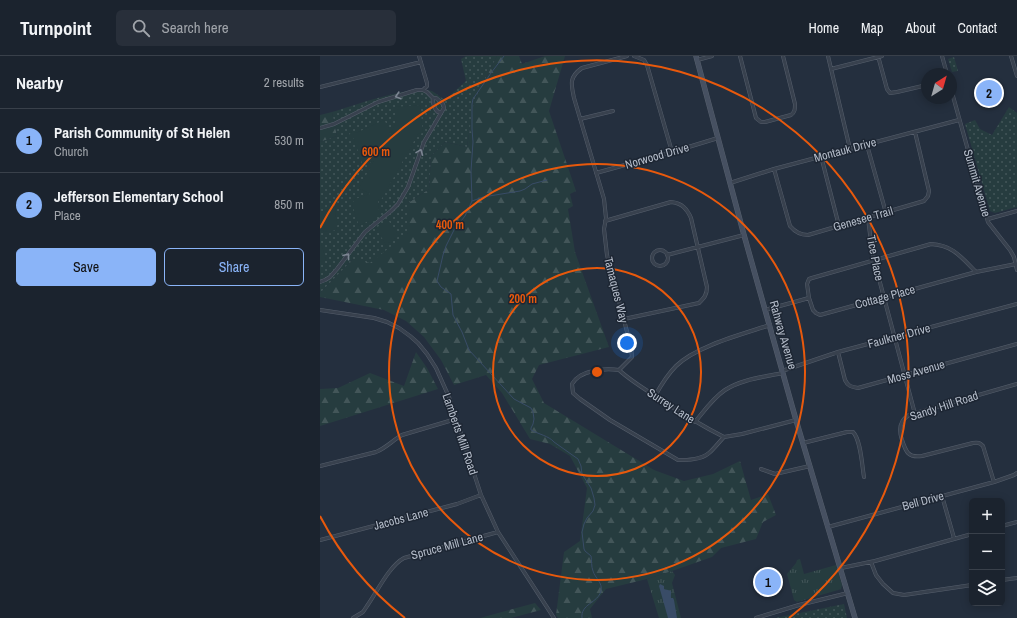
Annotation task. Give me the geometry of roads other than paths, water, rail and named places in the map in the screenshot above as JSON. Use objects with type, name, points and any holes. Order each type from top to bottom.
[{"type":"street","points":[[419,56],[428,83],[423,90]]},
{"type":"street","name":"Tamaques Way","points":[[620,370],[632,357],[631,347],[607,255],[604,229],[604,199],[571,84],[578,71],[582,68],[627,56]]},
{"type":"street","points":[[634,56],[644,60],[647,65],[672,152]]},
{"type":"street","points":[[697,58],[712,56]]},
{"type":"street","points":[[740,56],[756,118],[761,122],[792,115],[794,113],[795,104],[783,56]]},
{"type":"street","points":[[828,56],[850,149]]},
{"type":"street","points":[[831,69],[880,56],[887,89],[890,93],[921,86]]},
{"type":"street","points":[[943,56],[946,68]]},
{"type":"street","points":[[1011,56],[1017,76]]},
{"type":"street","name":"Rahway Avenue","points":[[697,58],[744,235],[796,420],[855,618]]},
{"type":"street","points":[[320,88],[421,62]]},
{"type":"street","points":[[320,128],[334,124],[378,102],[417,90],[423,90],[429,93],[433,98],[436,98],[444,105],[444,108],[424,142],[408,187],[398,204],[365,232],[330,277],[320,282]]},
{"type":"street","points":[[433,98],[432,100],[436,111],[441,112]]},
{"type":"street","name":"Summit Avenue","points":[[955,104],[988,219],[991,226],[1014,257],[1017,270]]},
{"type":"street","points":[[580,119],[613,111]]},
{"type":"street","name":"Montauk Drive","points":[[730,183],[821,156],[960,120]]},
{"type":"street","name":"Genesee Trail","points":[[774,169],[790,226],[798,233],[808,235],[924,201],[928,196],[928,185],[915,132]]},
{"type":"street","name":"Norwood Drive","points":[[596,173],[718,138]]},
{"type":"street","points":[[867,144],[886,213]]},
{"type":"street","points":[[821,156],[839,226]]},
{"type":"street","points":[[605,221],[671,202],[677,202],[688,211],[691,218],[707,288],[707,294],[699,302],[624,319]]},
{"type":"street","points":[[988,219],[1017,211]]},
{"type":"street","name":"Tice Place","points":[[868,218],[874,260],[915,414]]},
{"type":"street","points":[[667,255],[744,235]]},
{"type":"street","points":[[766,310],[809,298],[806,284],[809,279],[931,244],[946,246],[961,257],[976,272]]},
{"type":"street","points":[[657,251],[664,252],[667,255],[667,262],[664,265],[656,266],[652,260],[653,254],[657,251]]},
{"type":"street","name":"Cottage Place","points":[[809,298],[812,310],[820,315],[976,272],[1016,264]]},
{"type":"street","name":"Faulkner Drive","points":[[695,422],[712,401],[725,390],[739,383],[783,372],[838,352],[1017,304]]},
{"type":"street","name":"Lamberts Mill Road","points":[[320,310],[374,318],[387,322],[410,336],[427,354],[436,368],[449,397],[481,495],[498,532],[554,618]]},
{"type":"street","points":[[655,396],[677,364],[692,354],[713,344],[770,325]]},
{"type":"street","name":"Moss Avenue","points":[[838,352],[847,384],[851,387],[861,388],[1017,344]]},
{"type":"street","points":[[620,370],[603,370],[585,374],[574,380],[572,384],[574,393],[580,399],[610,420],[678,460],[704,456],[724,437],[742,434],[796,420]]},
{"type":"street","name":"Surrey Lane","points":[[620,370],[655,396],[695,422],[724,437]]},
{"type":"street","name":"Sandy Hill Road","points":[[994,482],[983,446],[981,444],[977,442],[915,457],[907,453],[905,450],[900,429],[906,417],[1017,384]]},
{"type":"street","points":[[320,466],[376,452],[402,435],[456,419]]},
{"type":"street","points":[[803,443],[852,432],[856,436],[859,446],[864,477]]},
{"type":"street","points":[[761,469],[775,474],[810,466]]},
{"type":"street","name":"Bell Drive","points":[[828,527],[994,482],[1017,473]]},
{"type":"street","name":"Jacobs Lane","points":[[320,540],[449,506],[481,495]]},
{"type":"street","points":[[942,496],[954,538]]},
{"type":"street","points":[[1005,525],[1017,522]]},
{"type":"street","name":"Spruce Mill Lane","points":[[353,618],[363,612],[368,606],[393,567],[400,560],[498,532]]},
{"type":"street","points":[[840,568],[871,562],[969,535]]},
{"type":"street","points":[[871,562],[876,575],[892,593],[904,595],[969,585]]},
{"type":"street","points":[[1005,580],[1017,578]]},
{"type":"street","points":[[756,618],[799,605],[848,593]]},
{"type":"water","points":[[660,584],[664,586],[664,589],[671,591],[671,598],[674,600],[677,618],[668,618],[659,586]]},
{"type":"waterway","points":[[504,56],[473,99],[471,171],[472,201],[465,216],[454,230],[446,246],[437,281],[441,287],[451,294],[453,315],[469,350],[514,399],[531,408],[534,419],[531,430],[549,438],[578,459],[582,474],[591,488],[595,505],[593,511],[584,524],[582,532],[584,549],[591,556],[592,569],[600,583],[601,591],[599,595],[586,606],[582,613],[582,618]]},
{"type":"waterway","points":[[472,201],[483,197],[520,191],[532,184],[547,180]]},
{"type":"place","name":"Jefferson Elementary School","points":[[989,93]]},
{"type":"place","name":"Parish Community of St Helen","points":[[768,582]]}]
